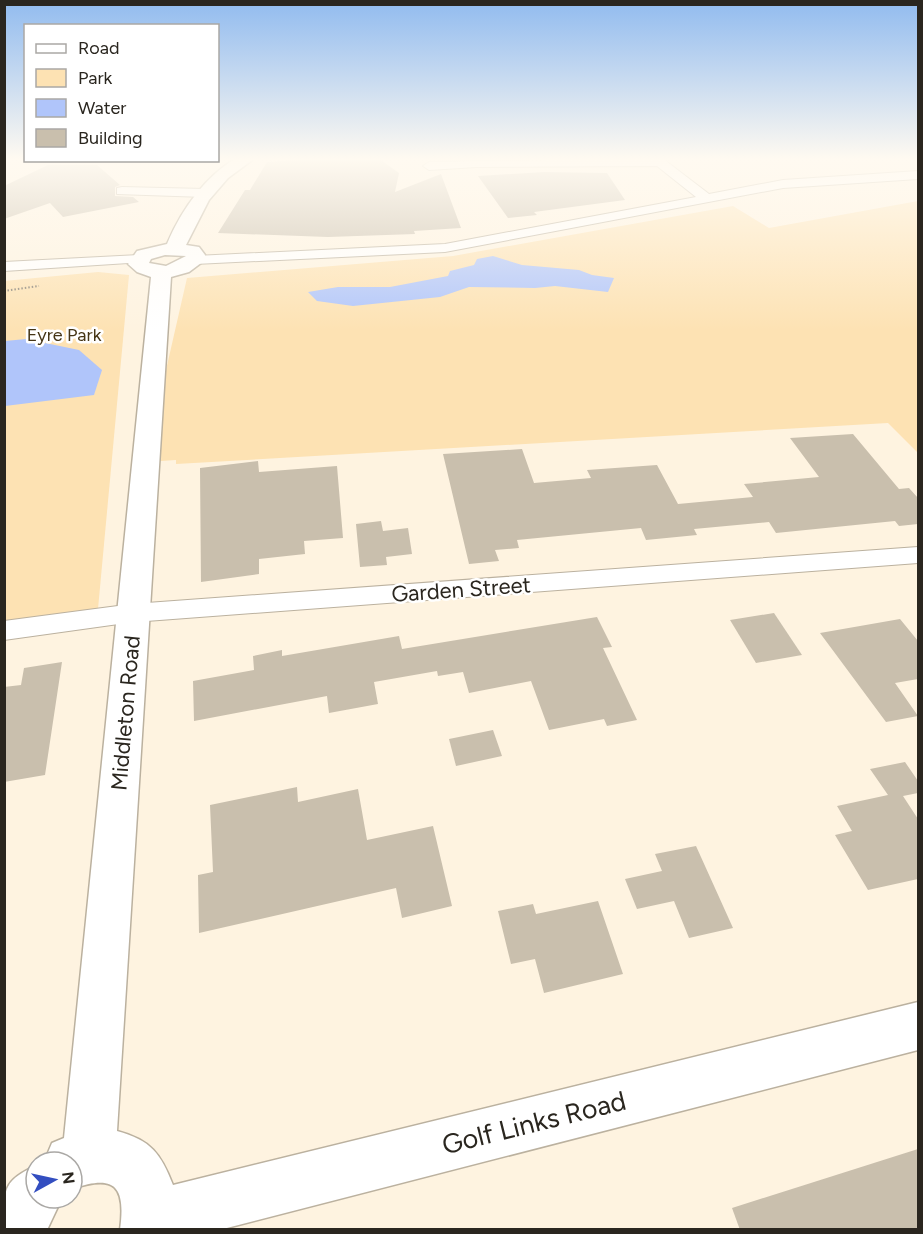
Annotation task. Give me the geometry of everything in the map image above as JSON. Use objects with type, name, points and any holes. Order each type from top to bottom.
[{"type":"main road","points":[[175,248],[189,216]]},
{"type":"main road","points":[[175,248],[192,251],[195,260],[182,268],[161,272],[142,268],[138,264],[139,259],[153,251],[175,248]]},
{"type":"main road","name":"Middleton Road","points":[[81,1150],[133,613],[161,272]]},
{"type":"main road","name":"Golf Links Road","points":[[149,1224],[918,1026]]},
{"type":"main road","points":[[84,1158],[115,1154],[135,1166],[148,1189],[149,1224]]},
{"type":"main road","points":[[18,1230],[26,1210]]},
{"type":"street","points":[[195,260],[446,248],[610,216]]},
{"type":"street","points":[[4,267],[139,259]]},
{"type":"street","name":"Garden Street","points":[[4,632],[133,613],[918,555]]},
{"type":"green space","points":[[679,216],[749,216],[769,228],[838,216],[918,216],[918,453],[888,423],[176,464],[176,460],[145,462],[187,278],[453,256]]},
{"type":"green space","name":"Eyre Park","points":[[98,272],[129,275],[98,609],[4,623],[4,281]]},
{"type":"water","points":[[493,256],[522,265],[579,270],[592,275],[614,278],[608,292],[555,286],[469,287],[440,297],[353,306],[317,301],[308,292],[338,287],[390,287],[448,276],[450,271],[474,265],[477,259]]},
{"type":"water","points":[[26,339],[79,350],[102,370],[94,395],[5,406],[5,341]]},
{"type":"building","points":[[229,216],[456,216],[461,228],[414,231],[415,234],[328,237],[218,233]]},
{"type":"building","points":[[506,216],[531,216],[508,218]]},
{"type":"building","points":[[853,434],[899,489],[909,488],[918,498],[918,524],[899,526],[895,521],[776,533],[769,522],[694,529],[697,535],[646,540],[641,528],[517,540],[519,548],[495,550],[499,561],[469,564],[443,454],[522,449],[534,483],[591,478],[587,470],[657,465],[678,504],[753,497],[744,484],[819,477],[790,438]]},
{"type":"building","points":[[258,461],[259,472],[337,466],[343,538],[304,541],[305,554],[259,559],[259,574],[201,582],[200,468]]},
{"type":"building","points":[[381,521],[383,531],[408,528],[412,554],[386,557],[387,565],[360,567],[356,524]]},
{"type":"building","points":[[774,613],[802,655],[756,663],[730,620]]},
{"type":"building","points":[[597,617],[612,647],[603,648],[637,720],[607,726],[604,719],[549,730],[531,681],[469,693],[463,672],[438,676],[437,671],[374,682],[378,704],[329,713],[327,696],[194,721],[193,681],[254,670],[253,656],[282,650],[282,656],[399,636],[402,649]]},
{"type":"building","points":[[900,619],[918,641],[918,679],[895,683],[918,716],[886,722],[820,633]]},
{"type":"building","points":[[62,662],[45,775],[4,782],[4,687],[21,685],[24,668]]},
{"type":"building","points":[[493,730],[502,756],[456,766],[449,739]]},
{"type":"building","points":[[905,762],[918,781],[918,793],[903,796],[918,819],[918,879],[868,890],[835,835],[852,831],[837,806],[888,795],[870,769]]},
{"type":"building","points":[[297,787],[298,802],[358,789],[367,840],[433,826],[452,906],[402,918],[396,888],[199,933],[198,875],[213,872],[210,805]]},
{"type":"building","points":[[696,846],[733,928],[689,938],[674,901],[637,909],[625,879],[662,871],[655,854]]},
{"type":"building","points":[[598,901],[623,974],[544,993],[535,959],[511,964],[498,911],[533,904],[536,914]]},
{"type":"building","points":[[918,1149],[918,1230],[740,1230],[732,1208]]}]
